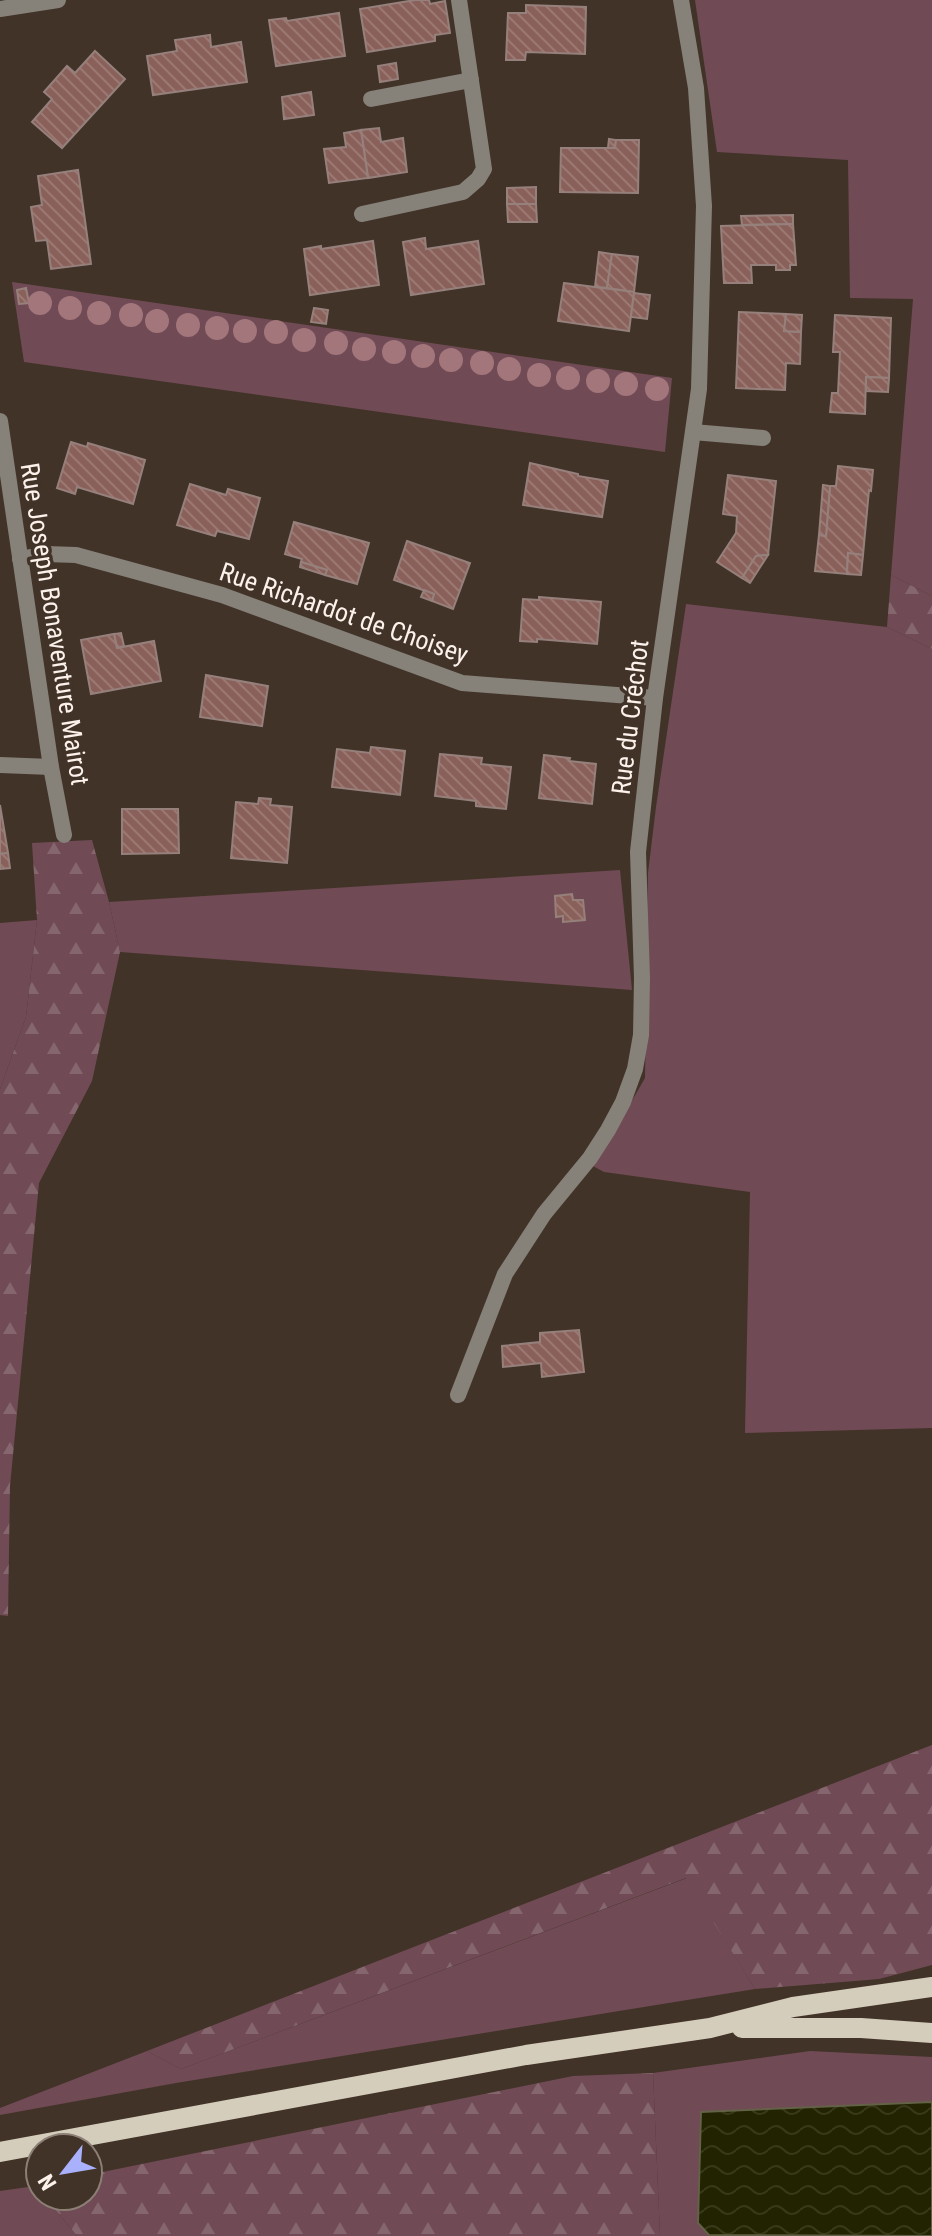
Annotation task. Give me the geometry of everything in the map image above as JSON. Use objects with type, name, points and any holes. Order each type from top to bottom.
[{"type":"main road","points":[[0,2152],[526,2055],[710,2028],[793,2007],[932,1987]]},
{"type":"main road","points":[[710,2028],[861,2028],[932,2033]]},
{"type":"street","points":[[0,9],[58,0]]},
{"type":"street","points":[[362,214],[463,192],[484,169],[459,0]]},
{"type":"street","name":"Rue du Créchot","points":[[458,1395],[505,1274],[544,1214],[590,1158],[623,1102],[635,1069],[641,1035],[638,852],[655,698],[699,389],[704,206],[696,88],[681,0]]},
{"type":"street","points":[[371,99],[471,80]]},
{"type":"street","name":"Rue Joseph Bonaventure Mairot","points":[[0,421],[51,767],[64,835]]},
{"type":"street","points":[[693,432],[763,438]]},
{"type":"street","name":"Rue Richardot de Choisey","points":[[20,559],[46,554],[76,555],[222,595],[462,683],[655,698]]},
{"type":"street","points":[[0,765],[51,767]]},
{"type":"green space","points":[[695,0],[932,0],[932,596],[891,575],[913,299],[850,298],[848,160],[717,152]]},
{"type":"green space","points":[[12,282],[672,378],[665,452],[24,362]]},
{"type":"green space","points":[[891,575],[932,596],[932,649],[887,627]]},
{"type":"green space","points":[[686,604],[887,627],[932,649],[932,1428],[745,1433],[750,1192],[604,1172],[591,1165],[645,1078],[648,873]]},
{"type":"green space","points":[[92,840],[120,952],[92,1081],[39,1183],[10,1486],[8,1616],[0,1615],[0,1089],[26,1017],[37,920],[32,843]]},
{"type":"green space","points":[[620,870],[632,990],[120,952],[109,902]]},
{"type":"green space","points":[[37,920],[26,1017],[0,1089],[0,923]]},
{"type":"green space","points":[[932,1745],[932,1965],[879,1979],[755,1989],[686,1878],[181,2069],[147,2051]]},
{"type":"green space","points":[[687,1878],[755,1989],[176,2083],[0,2115],[0,2108],[147,2051],[181,2069]]},
{"type":"green space","points":[[810,2051],[932,2057],[932,2102],[701,2112],[709,2235],[761,2236],[660,2236],[653,2073]]},
{"type":"green space","points":[[653,2073],[660,2236],[77,2236],[57,2212],[104,2212],[104,2172],[573,2076]]},
{"type":"green space","points":[[24,2188],[24,2212],[57,2212],[77,2236],[0,2236],[0,2191]]},
{"type":"water","points":[[932,2102],[932,2236],[709,2235],[698,2223],[701,2112]]},
{"type":"building","points":[[429,0],[430,4],[445,1],[450,33],[435,35],[435,41],[367,52],[360,9]]},
{"type":"building","points":[[526,5],[586,7],[585,54],[526,52],[525,60],[506,60],[508,13],[526,13]]},
{"type":"building","points":[[339,13],[345,56],[276,66],[269,20],[286,18],[287,21]]},
{"type":"building","points":[[210,35],[211,47],[241,42],[247,82],[153,95],[147,56],[177,51],[175,40]]},
{"type":"building","points":[[95,51],[125,79],[62,148],[32,122],[52,99],[44,92],[67,66],[75,73]]},
{"type":"building","points":[[396,63],[398,79],[380,82],[378,66]]},
{"type":"building","points":[[311,92],[314,115],[284,119],[282,97]]},
{"type":"building","points":[[379,128],[381,142],[403,138],[407,172],[368,178],[361,130]]},
{"type":"building","points":[[361,130],[368,178],[329,183],[324,149],[346,147],[344,133]]},
{"type":"building","points":[[609,139],[616,140],[615,148],[608,148]]},
{"type":"building","points":[[616,140],[639,140],[638,193],[560,192],[561,148],[615,148]]},
{"type":"building","points":[[78,170],[91,264],[51,269],[47,240],[36,241],[31,207],[42,205],[38,176]]},
{"type":"building","points":[[536,187],[536,204],[507,204],[507,188]]},
{"type":"building","points":[[507,204],[536,204],[537,222],[508,222]]},
{"type":"building","points":[[793,215],[793,224],[742,225],[741,216]]},
{"type":"building","points":[[793,224],[796,265],[790,265],[790,270],[776,270],[776,265],[751,265],[752,283],[724,283],[721,226]]},
{"type":"building","points":[[425,238],[426,249],[478,241],[484,284],[411,295],[403,242]]},
{"type":"building","points":[[373,241],[379,285],[310,295],[304,249]]},
{"type":"building","points":[[599,252],[612,254],[607,288],[595,287]]},
{"type":"building","points":[[612,254],[638,257],[634,292],[607,288]]},
{"type":"building","points":[[564,283],[634,292],[629,331],[558,321]]},
{"type":"building","points":[[26,288],[29,303],[19,304],[17,290]]},
{"type":"building","points":[[634,293],[650,295],[647,319],[631,317]]},
{"type":"building","points":[[314,308],[328,310],[326,324],[311,322]]},
{"type":"building","points":[[739,312],[786,314],[784,331],[801,332],[800,364],[786,363],[785,390],[736,388]]},
{"type":"building","points":[[786,314],[802,315],[801,332],[784,331]]},
{"type":"building","points":[[835,315],[891,318],[889,378],[866,377],[865,414],[830,412],[832,393],[838,393],[840,352],[833,352]]},
{"type":"building","points":[[866,377],[889,378],[888,392],[866,391]]},
{"type":"building","points":[[71,442],[87,447],[88,443],[145,460],[133,504],[77,487],[75,494],[57,488]]},
{"type":"building","points":[[530,463],[608,481],[602,517],[523,505]]},
{"type":"building","points":[[838,466],[873,470],[863,555],[848,553],[847,574],[815,571],[819,535],[826,536],[830,486],[836,486]]},
{"type":"building","points":[[728,475],[776,481],[768,555],[756,556],[742,578],[717,562],[736,533],[737,516],[723,514]]},
{"type":"building","points":[[190,484],[226,495],[228,489],[260,498],[249,539],[217,531],[215,536],[177,525]]},
{"type":"building","points":[[823,485],[830,486],[826,536],[819,535]]},
{"type":"building","points":[[294,522],[369,543],[357,584],[325,575],[327,570],[285,554]]},
{"type":"building","points":[[407,541],[470,563],[453,609],[432,601],[434,594],[394,580]]},
{"type":"building","points":[[848,553],[863,555],[861,575],[847,574]]},
{"type":"building","points":[[768,555],[750,583],[742,578],[756,556]]},
{"type":"building","points":[[301,562],[327,570],[325,575],[300,567]]},
{"type":"building","points":[[424,590],[434,594],[432,601],[421,597]]},
{"type":"building","points":[[539,597],[601,602],[597,644],[537,639],[537,642],[520,641],[523,599],[539,600]]},
{"type":"building","points":[[121,633],[124,646],[117,648],[114,634]]},
{"type":"building","points":[[114,634],[117,648],[154,641],[161,681],[91,694],[81,640]]},
{"type":"building","points":[[206,675],[268,686],[262,726],[200,717]]},
{"type":"building","points":[[371,747],[405,751],[400,795],[332,787],[337,749],[370,753]]},
{"type":"building","points":[[440,754],[482,758],[481,764],[511,767],[506,809],[476,806],[476,801],[435,796]]},
{"type":"building","points":[[544,755],[596,764],[592,804],[539,798]]},
{"type":"building","points":[[259,798],[271,799],[270,805],[292,807],[287,863],[231,858],[236,802],[258,804]]},
{"type":"building","points":[[0,805],[8,853],[0,854]]},
{"type":"building","points":[[122,809],[178,809],[179,853],[122,854]]},
{"type":"building","points":[[8,853],[10,868],[0,869],[0,854]]},
{"type":"building","points":[[572,894],[573,900],[583,900],[585,920],[563,922],[563,916],[556,917],[555,896]]},
{"type":"building","points":[[579,1330],[584,1372],[542,1377],[541,1363],[503,1367],[502,1346],[540,1342],[540,1333]]}]
